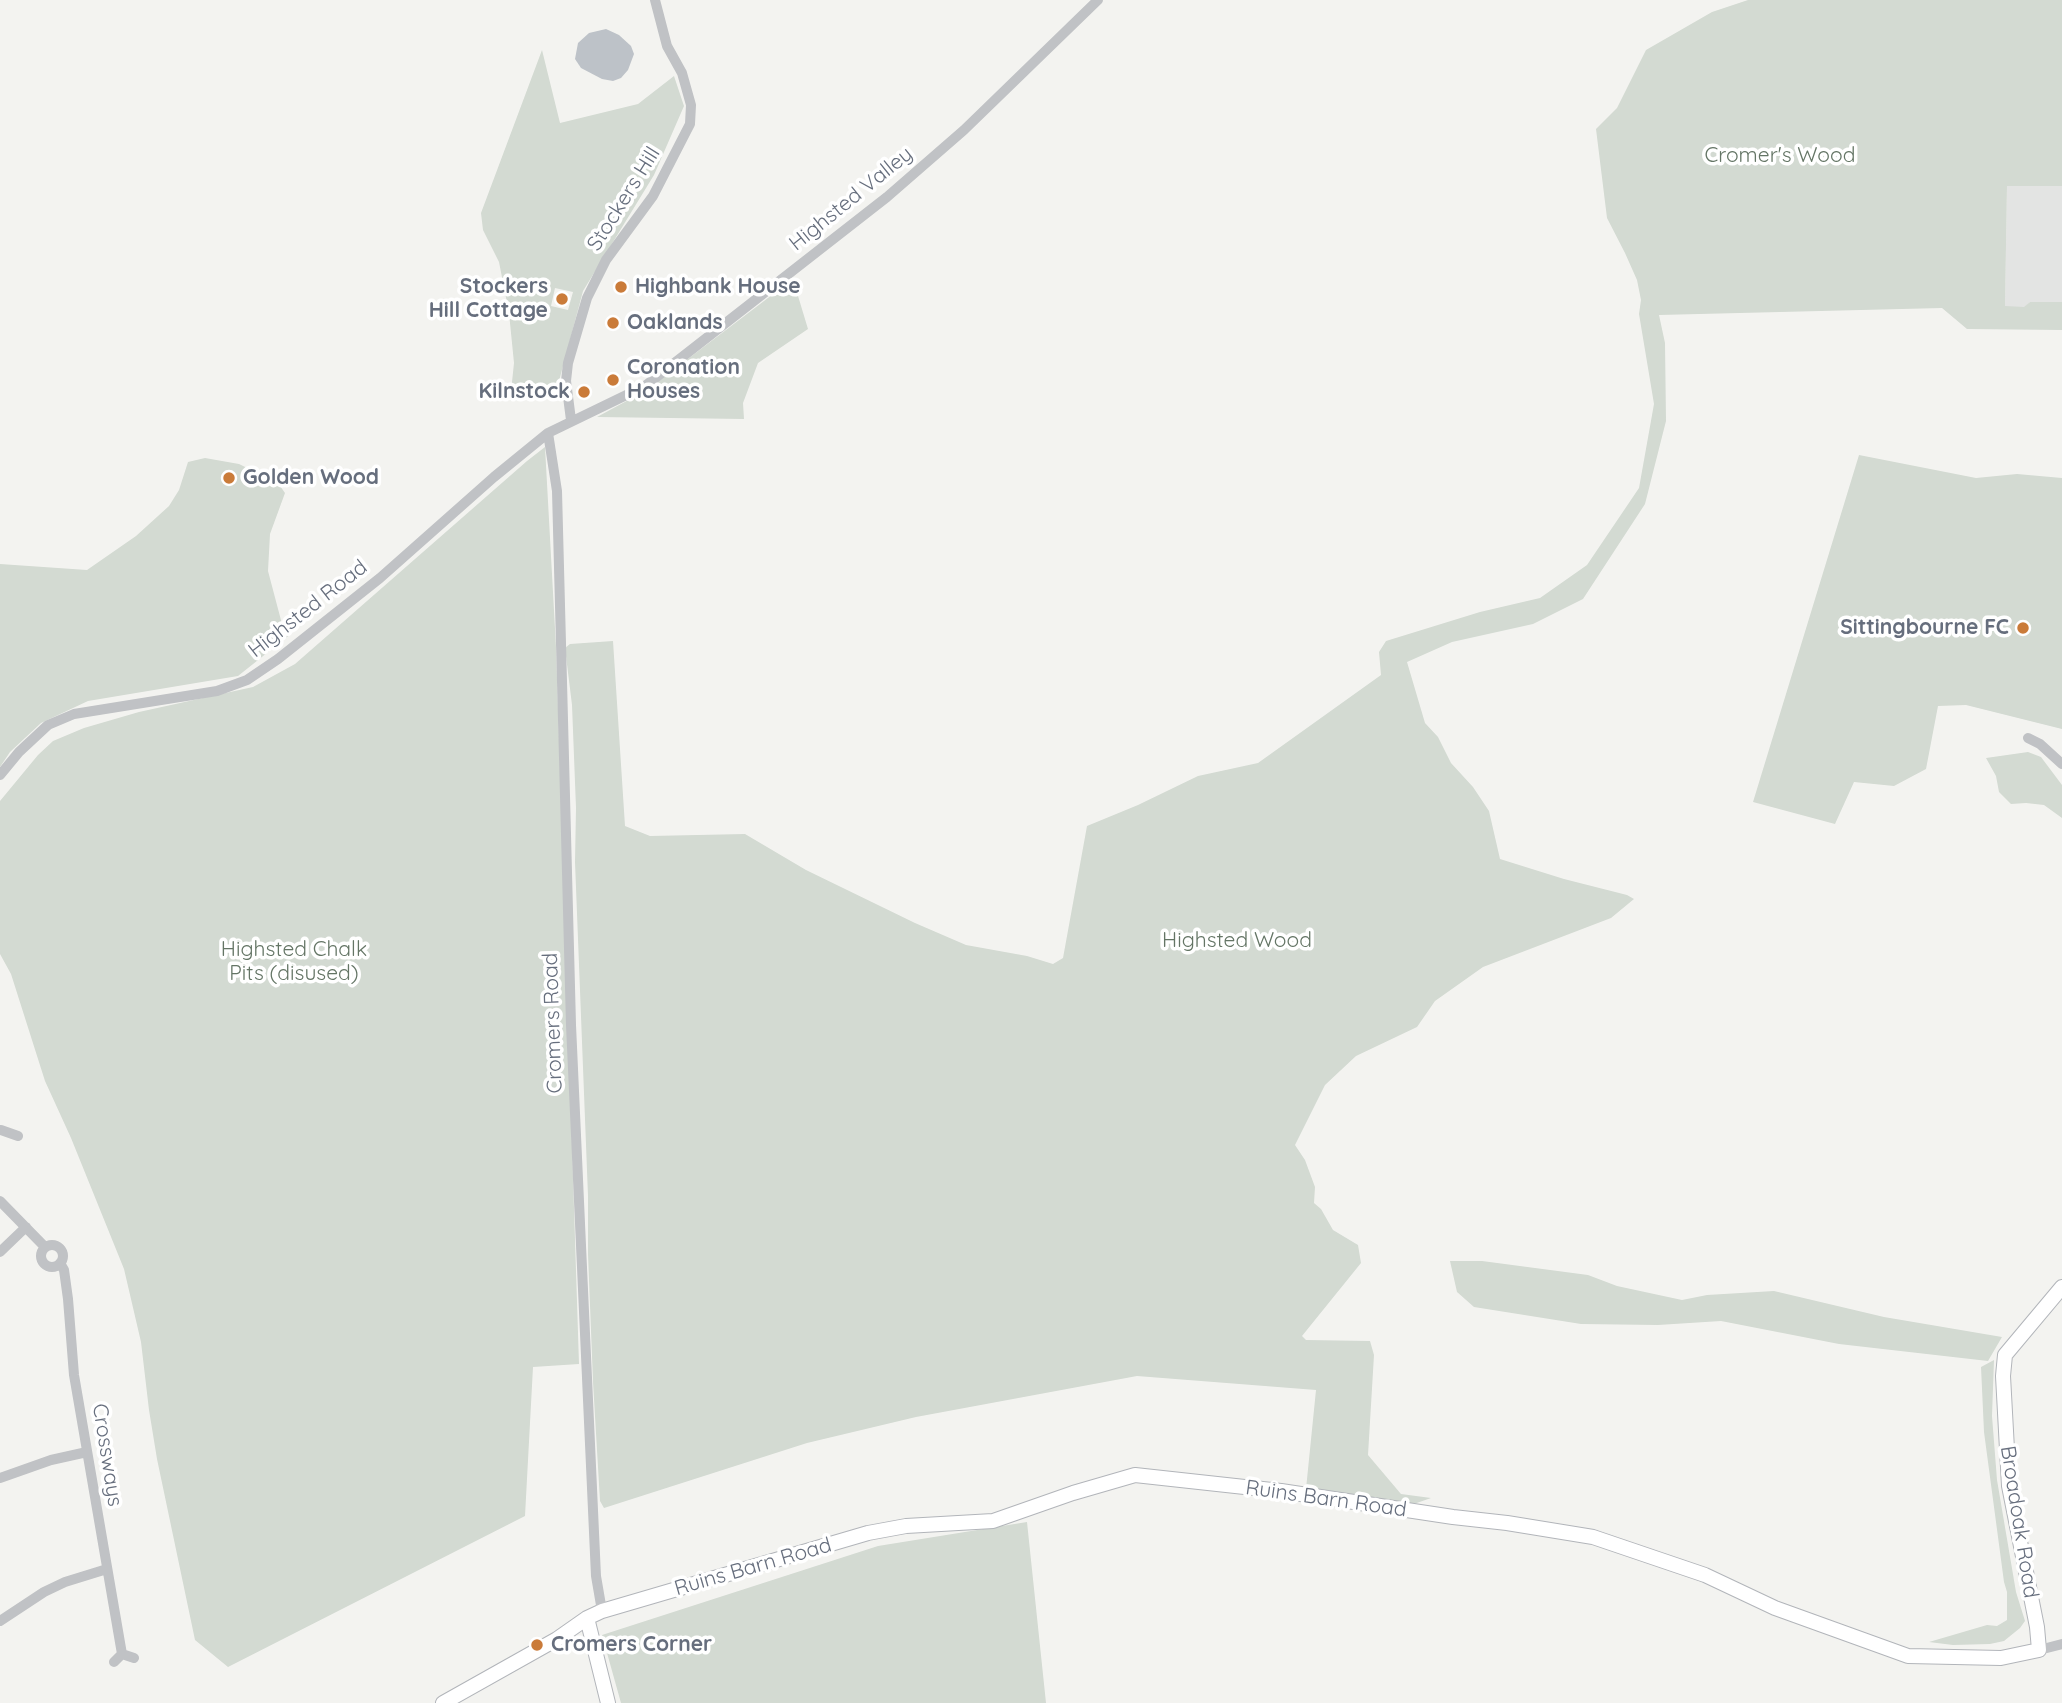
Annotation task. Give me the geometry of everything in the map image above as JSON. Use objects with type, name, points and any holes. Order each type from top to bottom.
[{"type":"street","name":"Stockers Hill","points":[[570,421],[566,381],[568,363],[587,298],[607,260],[653,196],[690,124],[691,105],[682,73],[667,46],[655,0]]},
{"type":"street","name":"Highsted Valley","points":[[570,421],[646,386],[878,204],[964,130],[1098,0]]},
{"type":"street","name":"Highsted Road","points":[[0,775],[19,752],[48,725],[74,714],[216,691],[247,680],[299,643],[370,586],[548,433],[570,421]]},
{"type":"street","name":"Cromers Road","points":[[548,433],[557,491],[571,1025],[596,1562],[602,1611]]},
{"type":"street","points":[[2028,738],[2040,744],[2062,764]]},
{"type":"street","points":[[0,1125],[0,1132],[18,1136]]},
{"type":"street","points":[[0,1200],[44,1246]]},
{"type":"street","points":[[0,1252],[26,1227]]},
{"type":"street","points":[[57,1245],[61,1249],[63,1255],[60,1263],[50,1267],[45,1265],[40,1255],[44,1246],[57,1245]]},
{"type":"street","name":"Crossways","points":[[60,1263],[64,1270],[74,1375],[107,1569],[118,1658],[134,1658]]},
{"type":"street","name":"Broadoak Road","points":[[2039,1650],[2037,1627],[2009,1486],[2003,1376],[2005,1355],[2062,1287]]},
{"type":"street","points":[[0,1478],[51,1460],[87,1452]]},
{"type":"street","name":"Ruins Barn Road","points":[[443,1703],[602,1611],[868,1533],[906,1526],[993,1521],[1135,1475],[1281,1491],[1453,1517],[1507,1522],[1593,1537],[1705,1575],[1775,1608],[1908,1656],[2001,1658],[2062,1644]]},
{"type":"street","points":[[0,1621],[44,1592],[65,1582],[107,1569]]},
{"type":"street","points":[[587,1618],[608,1703]]},
{"type":"shaded area","points":[[606,29],[619,35],[631,46],[634,54],[628,70],[621,78],[613,81],[602,79],[581,68],[575,59],[578,43],[589,33]]},
{"type":"shaded area","points":[[2007,186],[2062,186],[2062,302],[2030,302],[2025,307],[2005,307]]},
{"type":"green space","points":[[1748,0],[2062,0],[2062,186],[2007,186],[2005,306],[2024,307],[2030,302],[2062,302],[2062,330],[1967,329],[1942,308],[1659,315],[1665,343],[1666,421],[1645,504],[1583,599],[1533,624],[1452,642],[1407,662],[1425,723],[1438,737],[1451,763],[1473,787],[1489,811],[1500,859],[1634,899],[1611,918],[1483,967],[1435,1001],[1417,1027],[1356,1056],[1325,1085],[1295,1145],[1305,1160],[1315,1187],[1314,1203],[1321,1209],[1333,1230],[1358,1245],[1361,1263],[1302,1336],[1306,1340],[1370,1341],[1374,1355],[1368,1455],[1401,1494],[1431,1498],[1411,1505],[1306,1489],[1316,1390],[1137,1376],[916,1417],[807,1443],[604,1508],[600,1501],[593,1382],[575,862],[576,808],[572,705],[565,648],[570,644],[613,641],[625,826],[650,836],[745,834],[806,870],[966,945],[1027,956],[1053,964],[1063,958],[1087,826],[1198,776],[1258,763],[1381,675],[1379,652],[1386,641],[1480,612],[1540,598],[1587,565],[1639,488],[1654,404],[1639,314],[1641,300],[1637,280],[1607,218],[1596,129],[1617,108],[1646,50],[1712,12]]},
{"type":"green space","points":[[542,50],[560,123],[638,104],[674,76],[684,106],[654,175],[583,291],[555,396],[510,401],[514,363],[509,313],[499,262],[483,230],[481,213]],"holes":[[[555,288],[573,292],[568,310],[551,306]]]},
{"type":"green space","points":[[789,282],[795,286],[808,329],[758,363],[743,403],[744,419],[597,417],[647,390]]},
{"type":"green space","name":"Highsted Chalk Pits (disused)","points":[[545,447],[556,647],[579,1364],[533,1367],[525,1516],[228,1667],[195,1640],[157,1459],[141,1342],[124,1269],[45,1081],[11,974],[0,954],[0,801],[53,741],[84,728],[139,712],[253,687],[295,664]]},
{"type":"green space","points":[[1859,455],[1976,478],[2017,474],[2062,478],[2062,729],[1966,705],[1938,706],[1926,769],[1894,786],[1854,782],[1835,824],[1753,802]]},
{"type":"green space","points":[[205,458],[239,464],[278,483],[285,493],[270,534],[268,571],[282,624],[292,633],[238,676],[88,701],[41,723],[10,752],[0,767],[0,564],[87,570],[136,536],[169,506],[179,490],[188,462]]},
{"type":"green space","points":[[2028,752],[2041,757],[2062,785],[2062,818],[2044,805],[2011,804],[1999,792],[1996,776],[1986,758]]},
{"type":"green space","points":[[1450,1261],[1482,1261],[1588,1275],[1617,1286],[1682,1300],[1707,1295],[1774,1291],[1884,1317],[2002,1337],[1988,1361],[1839,1344],[1721,1321],[1658,1325],[1581,1324],[1474,1307],[1457,1292]]},
{"type":"green space","points":[[1994,1360],[1992,1416],[1997,1480],[2016,1592],[2025,1621],[2004,1641],[1953,1645],[1929,1642],[1987,1625],[1997,1626],[2007,1620],[2007,1592],[1984,1432],[1981,1367]]},
{"type":"green space","points":[[1027,1522],[1046,1703],[621,1703],[602,1635],[878,1546]]},
{"type":"place","name":"Highbank House","points":[[621,287]]},
{"type":"place","name":"Stockers Hill Cottage","points":[[562,299]]},
{"type":"place","name":"Oaklands","points":[[613,323]]},
{"type":"place","name":"Coronation Houses","points":[[613,380]]},
{"type":"place","name":"Kilnstock","points":[[584,392]]},
{"type":"place","name":"Golden Wood","points":[[229,478]]},
{"type":"place","name":"Sittingbourne FC","points":[[2023,628]]},
{"type":"place","name":"Cromers Corner","points":[[537,1645]]},
{"type":"park label","name":"Cromer's Wood","points":[[1780,156]]},
{"type":"park label","name":"Highsted Wood","points":[[1237,941]]}]
